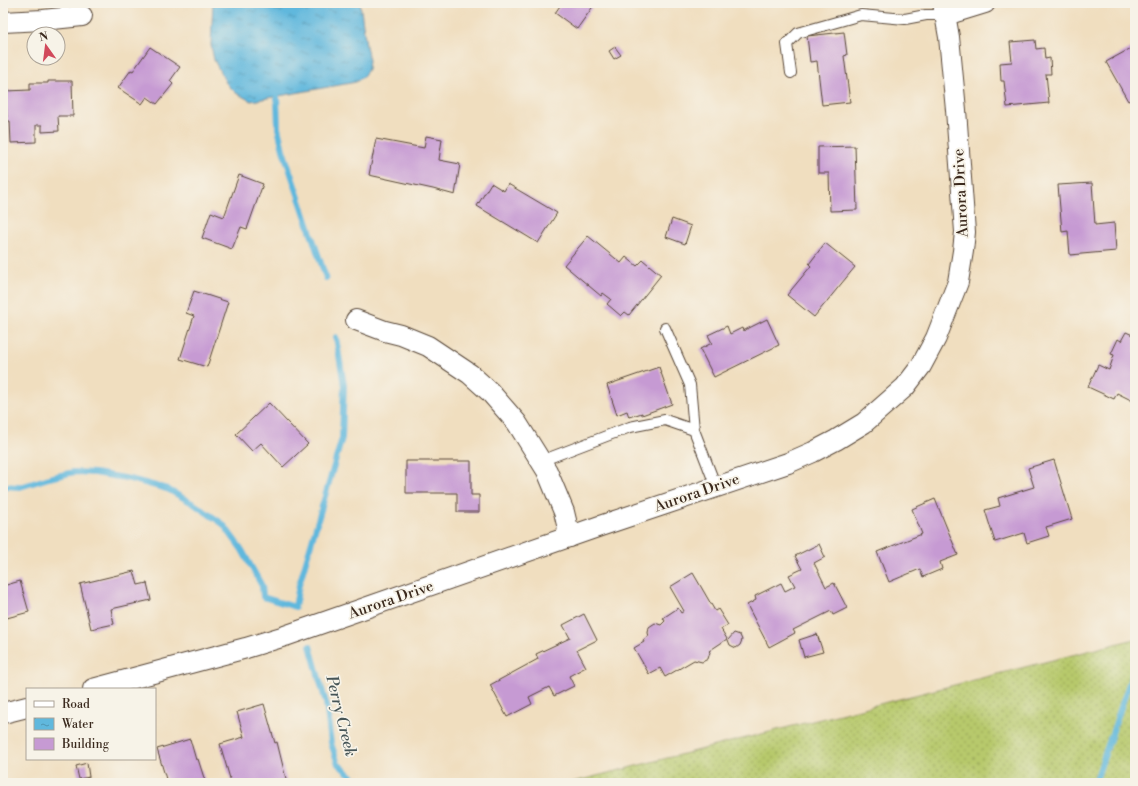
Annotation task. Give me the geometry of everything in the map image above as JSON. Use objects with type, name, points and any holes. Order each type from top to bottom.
[{"type":"street","points":[[945,9],[985,3]]},
{"type":"street","name":"Aurora Drive","points":[[97,688],[285,636],[788,463],[836,440],[864,423],[905,387],[921,366],[936,338],[958,282],[965,232],[956,110],[945,9]]},
{"type":"street","points":[[3,22],[82,16]]},
{"type":"street","points":[[356,320],[385,331],[401,334],[428,346],[470,374],[490,392],[517,422],[547,471],[564,512],[570,537]]},
{"type":"street","points":[[3,713],[26,706]]},
{"type":"lane","points":[[791,72],[787,44],[798,33],[861,15],[906,19],[945,9]]},
{"type":"lane","points":[[665,328],[690,385],[694,430],[716,487]]},
{"type":"lane","points":[[541,461],[630,427],[665,420],[694,430]]},
{"type":"green space","points":[[1135,639],[1135,783],[569,783]]},
{"type":"water","points":[[213,3],[360,3],[369,60],[368,69],[364,76],[356,82],[251,101],[236,93],[226,83],[214,60],[211,45]]},
{"type":"building","points":[[562,3],[591,3],[594,5],[577,29],[555,13]]},
{"type":"building","points":[[844,32],[847,55],[844,56],[850,102],[822,105],[817,61],[810,62],[807,36]]},
{"type":"building","points":[[1035,40],[1036,49],[1044,48],[1045,59],[1050,58],[1051,74],[1046,74],[1049,103],[1007,107],[1004,81],[1001,81],[1000,63],[1012,62],[1010,42]]},
{"type":"building","points":[[1135,46],[1135,98],[1128,101],[1106,62]]},
{"type":"building","points":[[150,47],[180,67],[170,81],[173,84],[157,104],[147,97],[142,104],[118,88],[131,70],[133,71]]},
{"type":"building","points":[[615,47],[621,55],[614,59],[609,51]]},
{"type":"building","points":[[48,81],[72,81],[73,116],[58,116],[59,131],[42,132],[42,125],[36,125],[36,142],[11,143],[10,121],[7,121],[6,91],[30,90],[30,83],[48,83]]},
{"type":"building","points":[[426,136],[442,139],[439,160],[460,164],[455,195],[369,175],[376,139],[424,148]]},
{"type":"building","points":[[855,146],[857,210],[830,211],[829,173],[818,173],[818,147]]},
{"type":"building","points":[[239,175],[263,184],[247,229],[241,227],[232,249],[202,238],[211,212],[224,217]]},
{"type":"building","points":[[491,183],[504,191],[508,184],[557,213],[538,243],[477,206]]},
{"type":"building","points":[[1092,183],[1095,225],[1114,223],[1116,251],[1070,255],[1068,231],[1062,232],[1058,185]]},
{"type":"building","points":[[672,219],[691,226],[685,244],[666,237]]},
{"type":"building","points":[[588,236],[621,263],[626,257],[637,266],[643,260],[661,275],[629,315],[625,312],[621,316],[607,304],[611,299],[603,293],[601,296],[564,265]]},
{"type":"building","points":[[825,243],[855,267],[814,317],[787,295],[811,266],[809,264]]},
{"type":"building","points":[[194,291],[228,302],[207,367],[180,359],[194,316],[186,313]]},
{"type":"building","points":[[767,319],[779,345],[714,377],[700,349],[712,343],[708,335],[727,326],[730,334],[742,328],[743,331]]},
{"type":"building","points":[[1126,332],[1135,336],[1135,402],[1117,393],[1114,399],[1088,387],[1098,365],[1109,370],[1114,355],[1111,354],[1118,339],[1121,341]]},
{"type":"building","points":[[659,367],[672,404],[642,415],[642,413],[629,417],[627,411],[617,415],[607,385]]},
{"type":"building","points":[[269,403],[308,444],[283,467],[261,443],[252,451],[236,434]]},
{"type":"building","points":[[1054,460],[1072,519],[1046,527],[1049,536],[1027,543],[1024,533],[995,542],[985,510],[1000,506],[998,498],[1034,487],[1028,468]]},
{"type":"building","points":[[406,461],[471,461],[471,495],[479,495],[479,512],[457,512],[457,493],[406,493]]},
{"type":"building","points":[[935,499],[958,555],[940,562],[942,569],[923,577],[920,569],[889,582],[877,552],[922,534],[912,509]]},
{"type":"building","points":[[819,544],[825,557],[814,563],[826,587],[834,583],[847,608],[833,615],[831,611],[793,630],[795,633],[769,647],[747,605],[756,600],[755,596],[781,583],[785,591],[795,586],[789,575],[802,569],[795,556]]},
{"type":"building","points":[[134,571],[138,585],[147,583],[151,600],[111,609],[114,624],[91,629],[80,584]]},
{"type":"building","points":[[693,573],[715,611],[718,609],[728,625],[721,629],[727,639],[709,651],[708,659],[702,662],[694,660],[665,677],[660,668],[649,674],[634,648],[644,642],[643,640],[649,636],[649,627],[655,623],[661,625],[665,621],[663,618],[678,608],[681,613],[684,611],[670,587]]},
{"type":"building","points":[[20,581],[29,612],[3,619],[3,586]]},
{"type":"building","points":[[584,614],[597,640],[577,650],[586,667],[569,676],[574,686],[554,696],[549,687],[529,697],[532,704],[507,717],[490,685],[538,659],[536,654],[570,638],[563,625]]},
{"type":"building","points":[[734,633],[740,635],[742,640],[740,645],[736,648],[730,645],[728,640]]},
{"type":"building","points":[[817,634],[823,652],[804,657],[799,640]]},
{"type":"building","points":[[264,704],[275,743],[277,742],[287,783],[233,783],[233,781],[231,782],[220,744],[244,737],[237,712]]},
{"type":"building","points":[[190,739],[196,760],[198,759],[205,781],[203,783],[153,783],[166,779],[157,749]]},
{"type":"building","points":[[87,763],[89,777],[79,779],[76,766]]},
{"type":"waterway","points":[[277,96],[278,128],[283,150],[326,278]]},
{"type":"waterway","name":"Perry Creek","points":[[3,486],[20,487],[74,472],[95,473],[130,479],[167,489],[194,504],[223,524],[242,550],[262,586],[263,597],[295,607],[299,585],[342,438],[344,385],[336,337]]},
{"type":"waterway","name":"Perry Creek","points":[[310,646],[326,703],[331,743],[338,764],[360,783]]},
{"type":"waterway","points":[[1095,783],[1135,666]]}]
